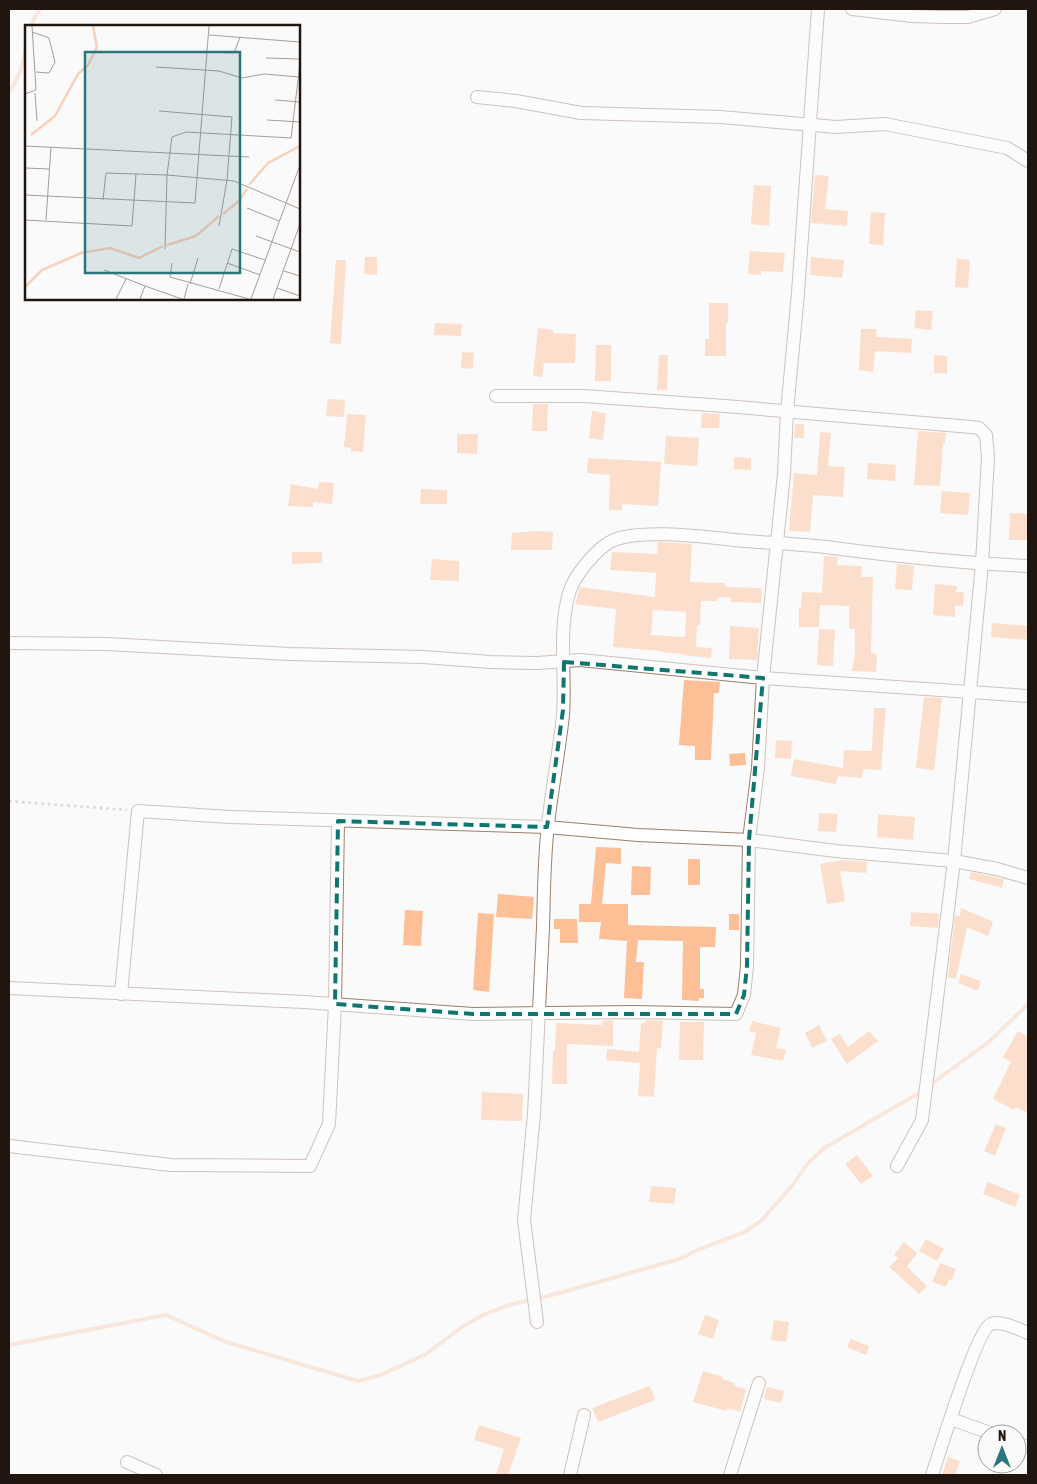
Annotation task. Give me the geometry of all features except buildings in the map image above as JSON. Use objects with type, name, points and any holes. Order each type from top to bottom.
[{"type":"street","points":[[9,988],[304,1002],[474,1014],[633,1012],[736,1014],[744,995],[747,966],[749,840],[758,768],[763,678],[784,474],[787,412],[818,9]]},
{"type":"street","points":[[852,9],[912,16],[968,17],[995,9]]},
{"type":"street","points":[[477,97],[516,101],[581,114],[720,116],[809,126],[836,127],[885,124],[1007,148],[1028,162]]},
{"type":"street","points":[[496,396],[583,396],[971,427],[983,431],[988,440],[982,564],[971,692],[954,861],[922,1120],[898,1166]]},
{"type":"street","points":[[537,1322],[524,1220],[531,1156],[547,827],[562,720],[564,620],[568,595],[572,584],[592,556],[612,541],[624,537],[642,535],[824,547],[855,552],[982,564],[1028,566]]},
{"type":"street","points":[[9,643],[107,644],[289,654],[424,657],[490,662],[564,662],[580,660],[763,678],[1028,696]]},
{"type":"street","points":[[121,994],[138,811],[230,818],[547,827],[638,836],[749,840],[954,861],[997,869],[1028,878]]},
{"type":"street","points":[[9,1146],[171,1165],[310,1166],[329,1124],[335,1004],[338,821]]},
{"type":"street","points":[[932,1475],[968,1370],[984,1331],[992,1324],[999,1324],[1028,1333]]},
{"type":"street","points":[[730,1475],[759,1382]]},
{"type":"street","points":[[570,1475],[584,1415]]},
{"type":"street","points":[[951,1419],[977,1428]]},
{"type":"street","points":[[127,1462],[156,1475]]},
{"type":"path","points":[[9,801],[138,811]]},
{"type":"highlighted area","points":[[564,662],[763,678],[749,840],[747,966],[744,995],[736,1014],[473,1014],[335,1004],[338,821],[547,827],[563,710]]},
{"type":"waterway","points":[[31,25],[40,9]]},
{"type":"waterway","points":[[9,92],[21,70],[25,52]]},
{"type":"waterway","points":[[929,1086],[991,1040],[1028,1004]]},
{"type":"waterway","points":[[9,1345],[166,1315],[226,1342],[358,1381],[381,1375],[426,1354],[462,1327],[483,1315],[509,1305],[556,1294],[679,1259],[745,1232],[763,1219],[795,1182],[807,1164],[824,1148],[921,1092]]}]
